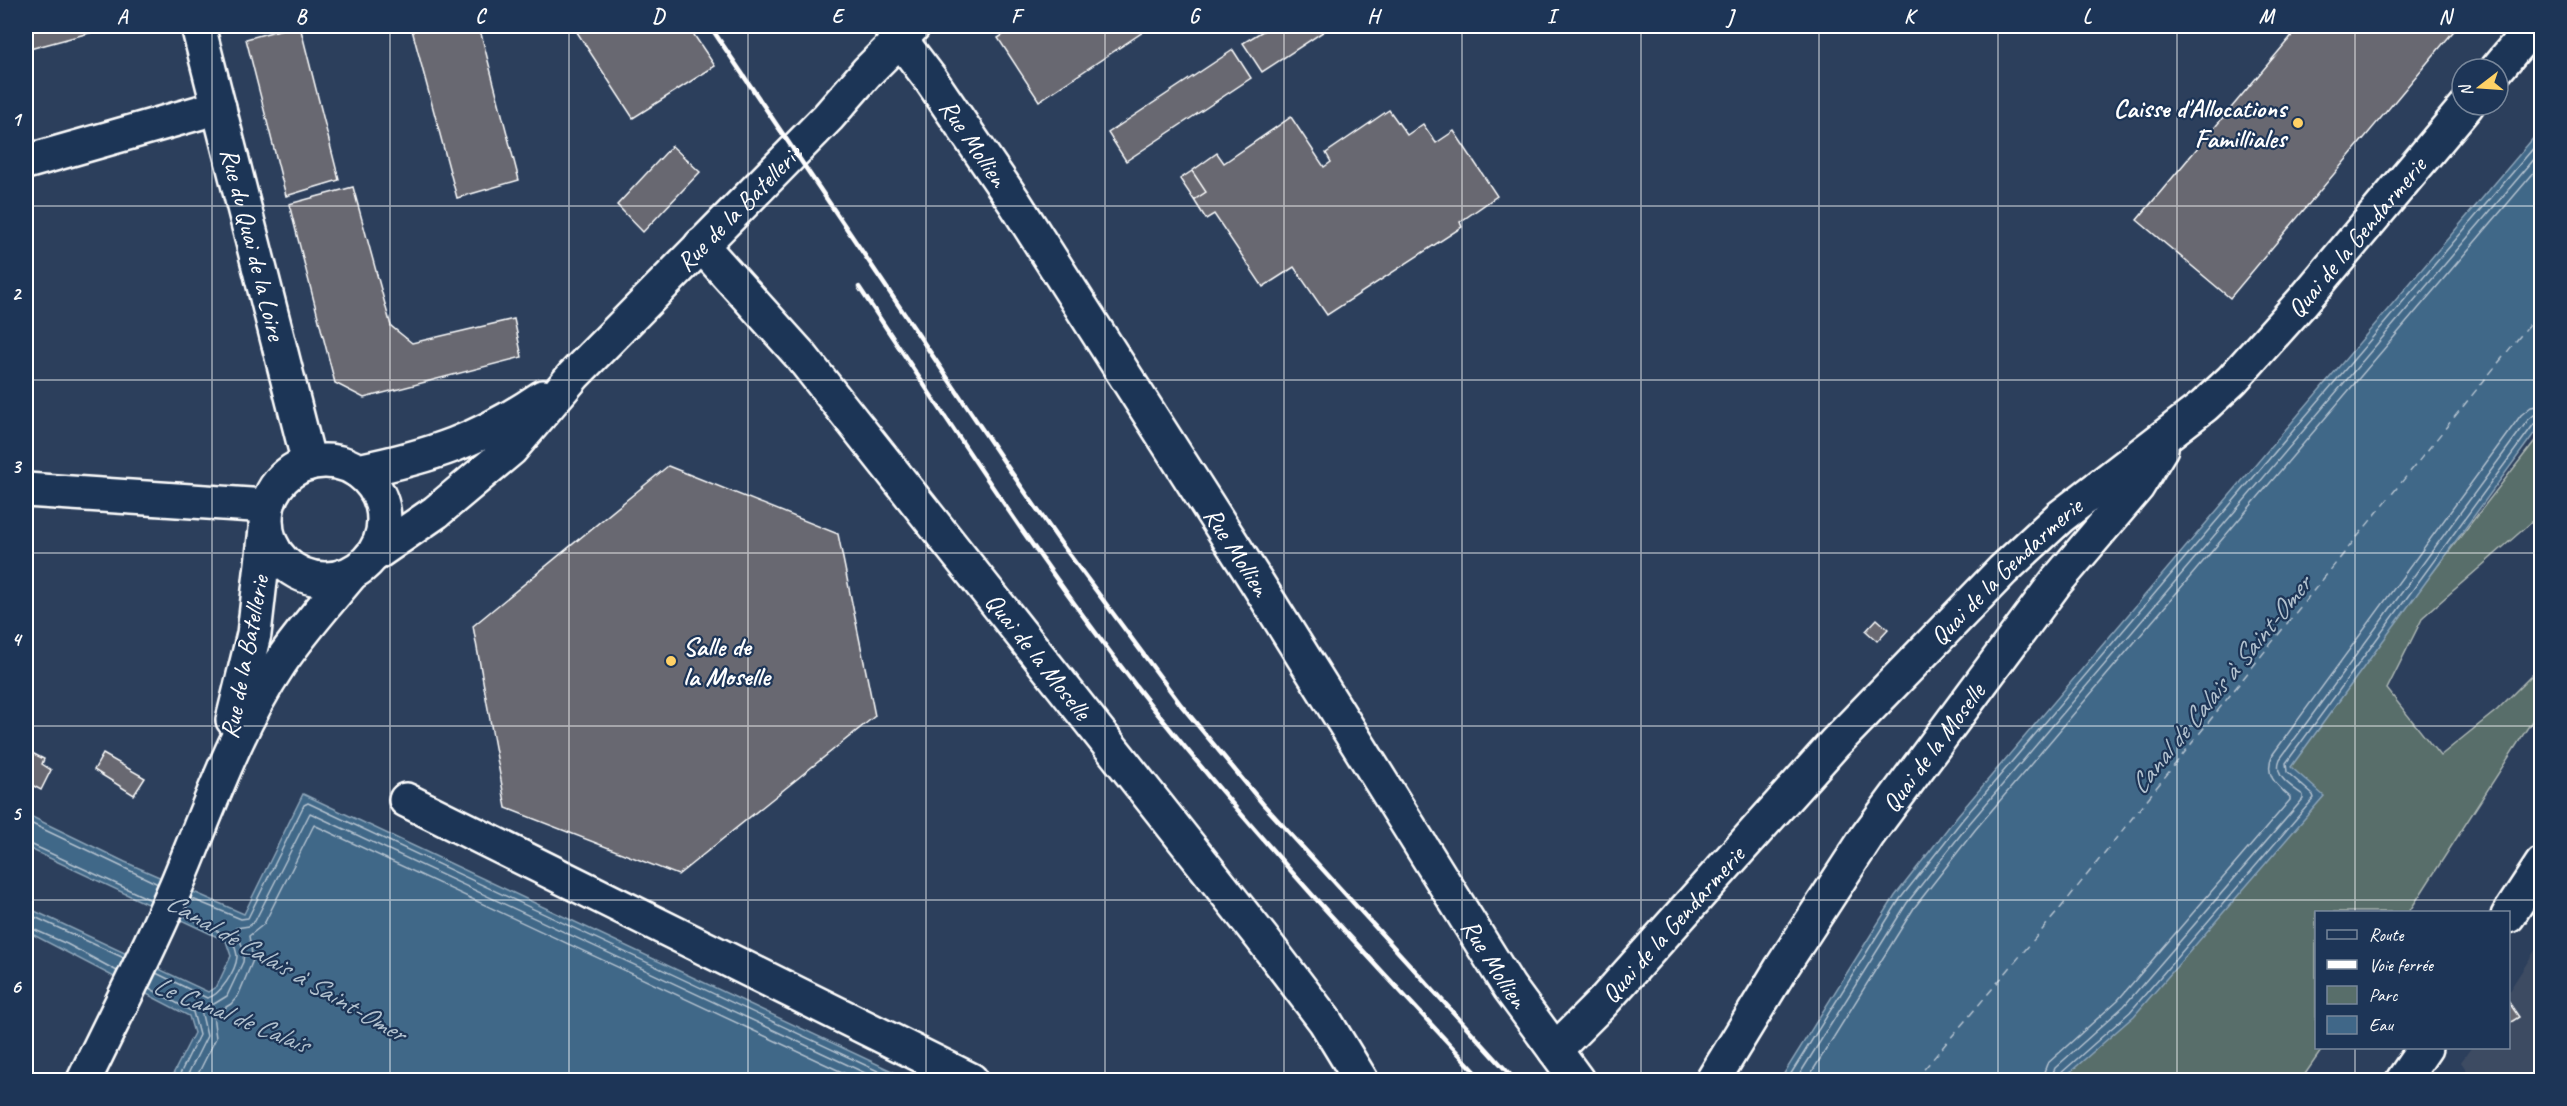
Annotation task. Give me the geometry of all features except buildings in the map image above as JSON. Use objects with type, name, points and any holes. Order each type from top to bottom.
[{"type":"street","name":"Rue du Quai de la Loire","points":[[198,26],[309,463]]},
{"type":"street","points":[[2507,57],[2533,26]]},
{"type":"street","name":"Rue de la Batellerie","points":[[84,1080],[160,921],[216,787],[244,727],[280,663],[317,614],[363,564],[436,512],[511,449],[574,375],[828,117],[901,29]]},
{"type":"street","name":"Rue Mollien","points":[[901,29],[1250,571],[1509,987],[1577,1080]]},
{"type":"street","points":[[26,162],[219,107]]},
{"type":"street","name":"Quai de la Gendarmerie","points":[[1555,1050],[1602,1003],[1835,742],[1985,587],[2060,517],[2204,406],[2266,343],[2457,117]]},
{"type":"street","name":"Quai de la Moselle","points":[[701,245],[801,356],[1261,937],[1324,1021],[1361,1080]]},
{"type":"street","name":"Rue de la Batellerie","points":[[358,471],[424,456],[459,444],[522,411],[574,375]]},
{"type":"street","name":"Quai de la Moselle","points":[[1713,1080],[1782,967],[1868,835],[2056,582],[2137,487],[2174,429]]},
{"type":"street","points":[[340,462],[358,471],[373,485],[383,504],[383,535],[363,564],[342,578],[321,580],[301,575],[277,555],[268,537],[267,517],[270,496],[290,472],[309,463],[340,462]]},
{"type":"street","points":[[26,490],[267,517]]},
{"type":"street","name":"Rue de la Batellerie","points":[[216,787],[254,634],[267,517]]},
{"type":"street","points":[[405,800],[971,1080]]},
{"type":"street","points":[[2510,913],[2541,864]]},
{"type":"shaded area","points":[[2541,941],[2541,1080],[2473,1080],[2461,1062],[2470,1049],[2510,1049],[2510,989]]},
{"type":"green space","points":[[2541,433],[2541,514],[2423,617],[2387,689],[2440,756],[2497,710],[2541,666],[2541,707],[2410,911],[2315,911],[2315,1049],[2322,1049],[2301,1080],[2038,1080]]},
{"type":"water","name":"Canal de Calais à Saint-Omer","points":[[2541,129],[2541,424],[2291,767],[2324,796],[2134,1016],[2061,1080],[1780,1080],[1895,896],[1958,815]]},
{"type":"water","points":[[303,794],[911,1080],[170,1080],[194,1033],[189,1016],[26,931],[26,907],[208,992],[217,986],[231,956],[226,941],[26,847],[26,814],[125,862],[244,914]]},
{"type":"ferry route","points":[[1915,1080],[2059,910],[2542,309]]},
{"type":"railway","points":[[710,26],[1009,469],[1181,705],[1263,804],[1515,1080]]},
{"type":"railway","points":[[859,287],[1073,603],[1150,704],[1271,848],[1483,1080]]},
{"type":"place","name":"Caisse d'Allocations Familliales","points":[[2298,123]]},
{"type":"place","name":"Salle de la Moselle","points":[[671,661]]},
{"type":"water label","name":"Le Canal de Calais","points":[[231,1014]]}]
